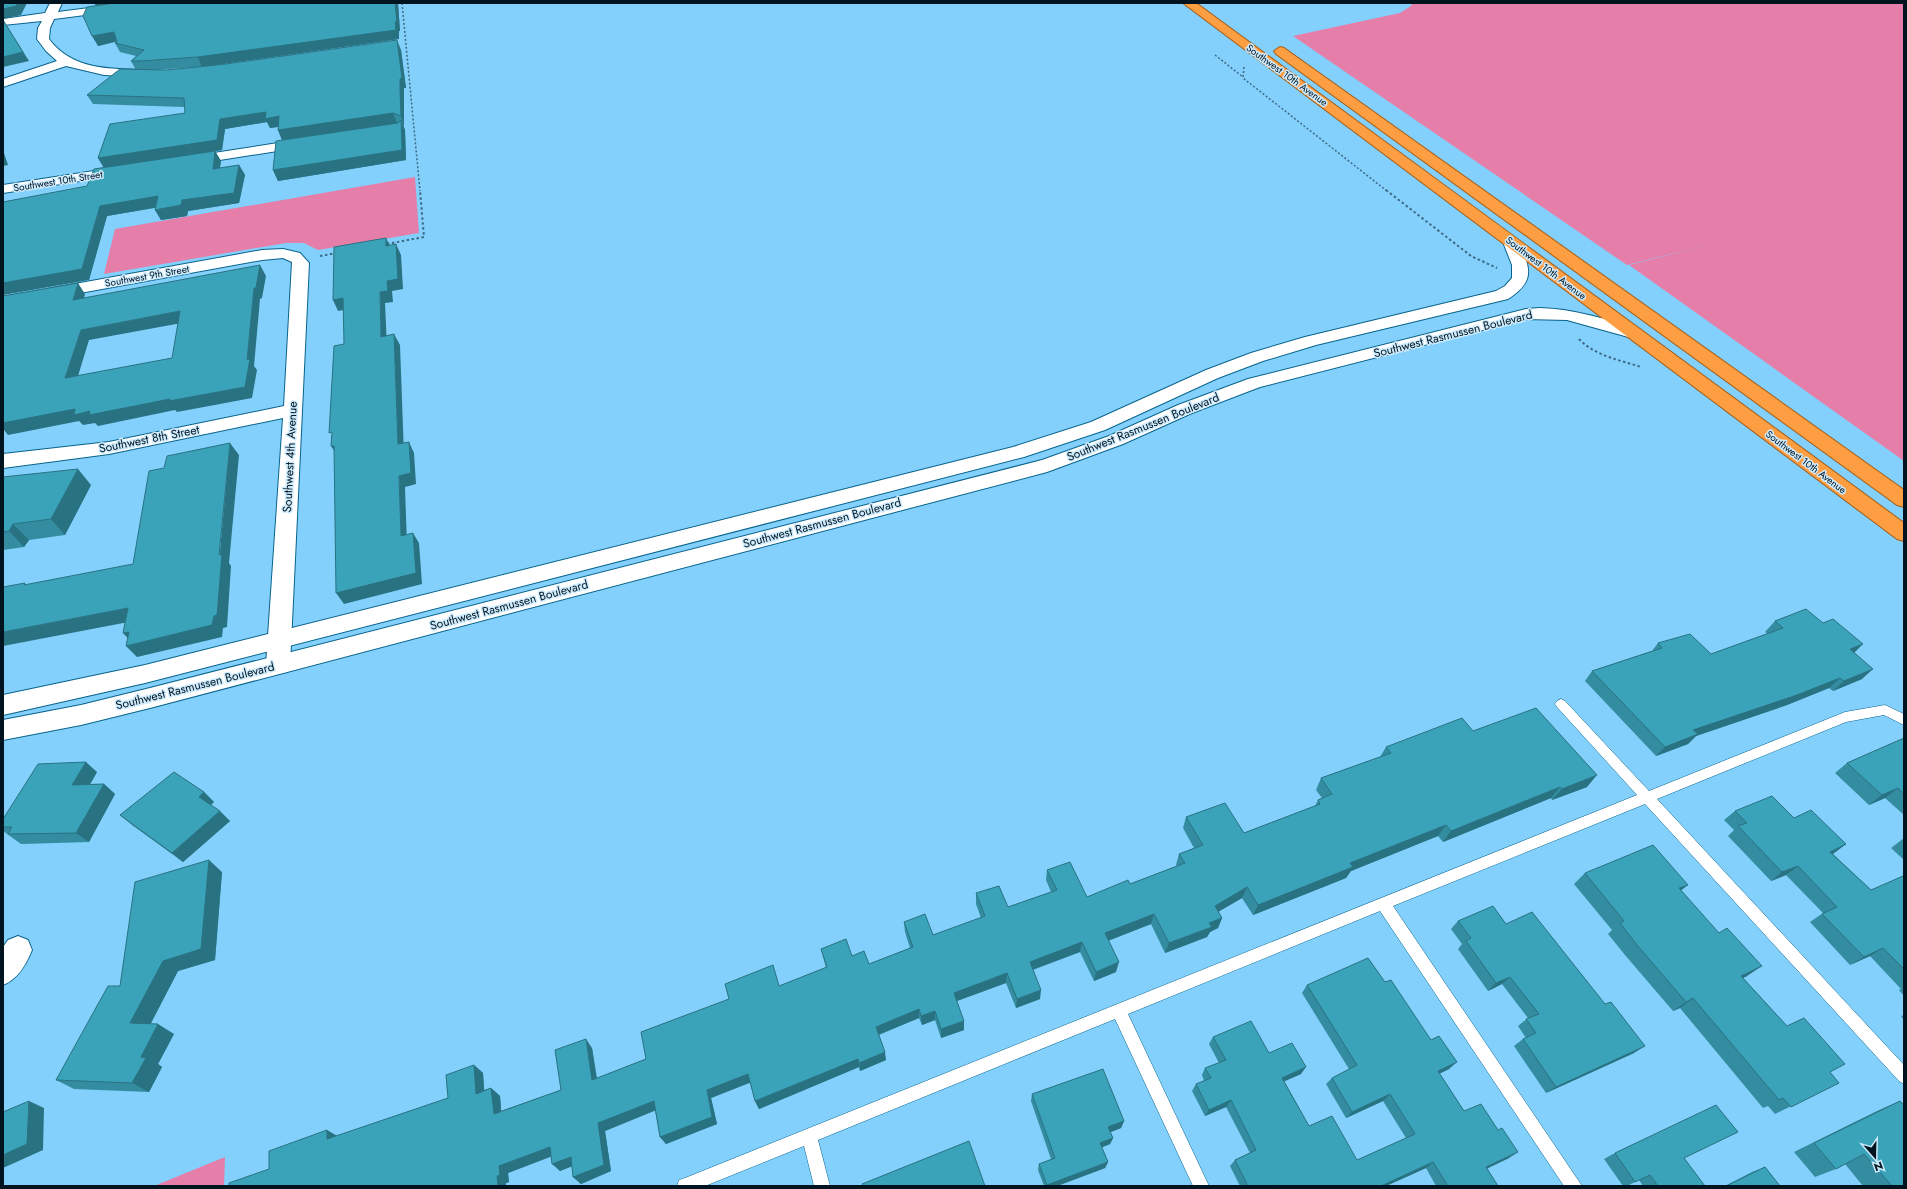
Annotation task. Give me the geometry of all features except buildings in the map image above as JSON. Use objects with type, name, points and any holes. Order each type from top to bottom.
[{"type":"highway","name":"Southwest 10th Avenue","points":[[1189,3],[1904,534]]},
{"type":"highway","name":"Southwest 10th Avenue","points":[[1212,3],[1904,500]]},
{"type":"street","points":[[56,3],[44,28],[43,39],[52,51],[66,62],[89,68],[121,73],[157,74]]},
{"type":"street","points":[[3,22],[155,3]]},
{"type":"street","points":[[3,83],[66,62]]},
{"type":"street","points":[[176,162],[318,141]]},
{"type":"street","name":"Southwest 10th Street","points":[[3,189],[137,168]]},
{"type":"street","name":"Southwest Rasmussen Boulevard","points":[[3,705],[138,675],[280,640],[1017,452],[1098,426],[1212,374],[1257,357],[1502,294],[1517,286],[1520,279],[1520,265],[1511,242]]},
{"type":"street","name":"Southwest 9th Street","points":[[3,302],[262,255],[296,257]]},
{"type":"street","name":"Southwest 4th Avenue","points":[[278,665],[301,263],[296,257]]},
{"type":"street","name":"Southwest Rasmussen Boulevard","points":[[3,730],[81,715],[278,665],[1047,464],[1116,440],[1185,409],[1254,383],[1526,314],[1556,312],[1591,320],[1632,333]]},
{"type":"street","name":"Southwest 8th Street","points":[[3,461],[109,448],[293,410]]},
{"type":"lane","points":[[1561,704],[1904,1076]]},
{"type":"lane","points":[[685,1186],[1845,716],[1885,710],[1904,720]]},
{"type":"lane","points":[[1383,904],[1574,1186]]},
{"type":"lane","points":[[1118,1010],[1201,1186]]},
{"type":"lane","points":[[809,1136],[822,1186]]},
{"type":"path","points":[[385,244],[424,237],[402,3]]},
{"type":"path","points":[[1243,78],[1245,44]]},
{"type":"path","points":[[1215,55],[1471,256],[1493,267]]},
{"type":"path","points":[[296,257],[338,252]]},
{"type":"shaded area","points":[[1412,3],[1904,3],[1904,461],[1629,265],[1711,244],[1627,265],[1293,36],[1400,13],[1411,6]]},
{"type":"shaded area","points":[[415,177],[419,233],[318,250],[304,243],[286,243],[104,274],[115,229]]},
{"type":"shaded area","points":[[225,1157],[224,1186],[154,1186]]}]
